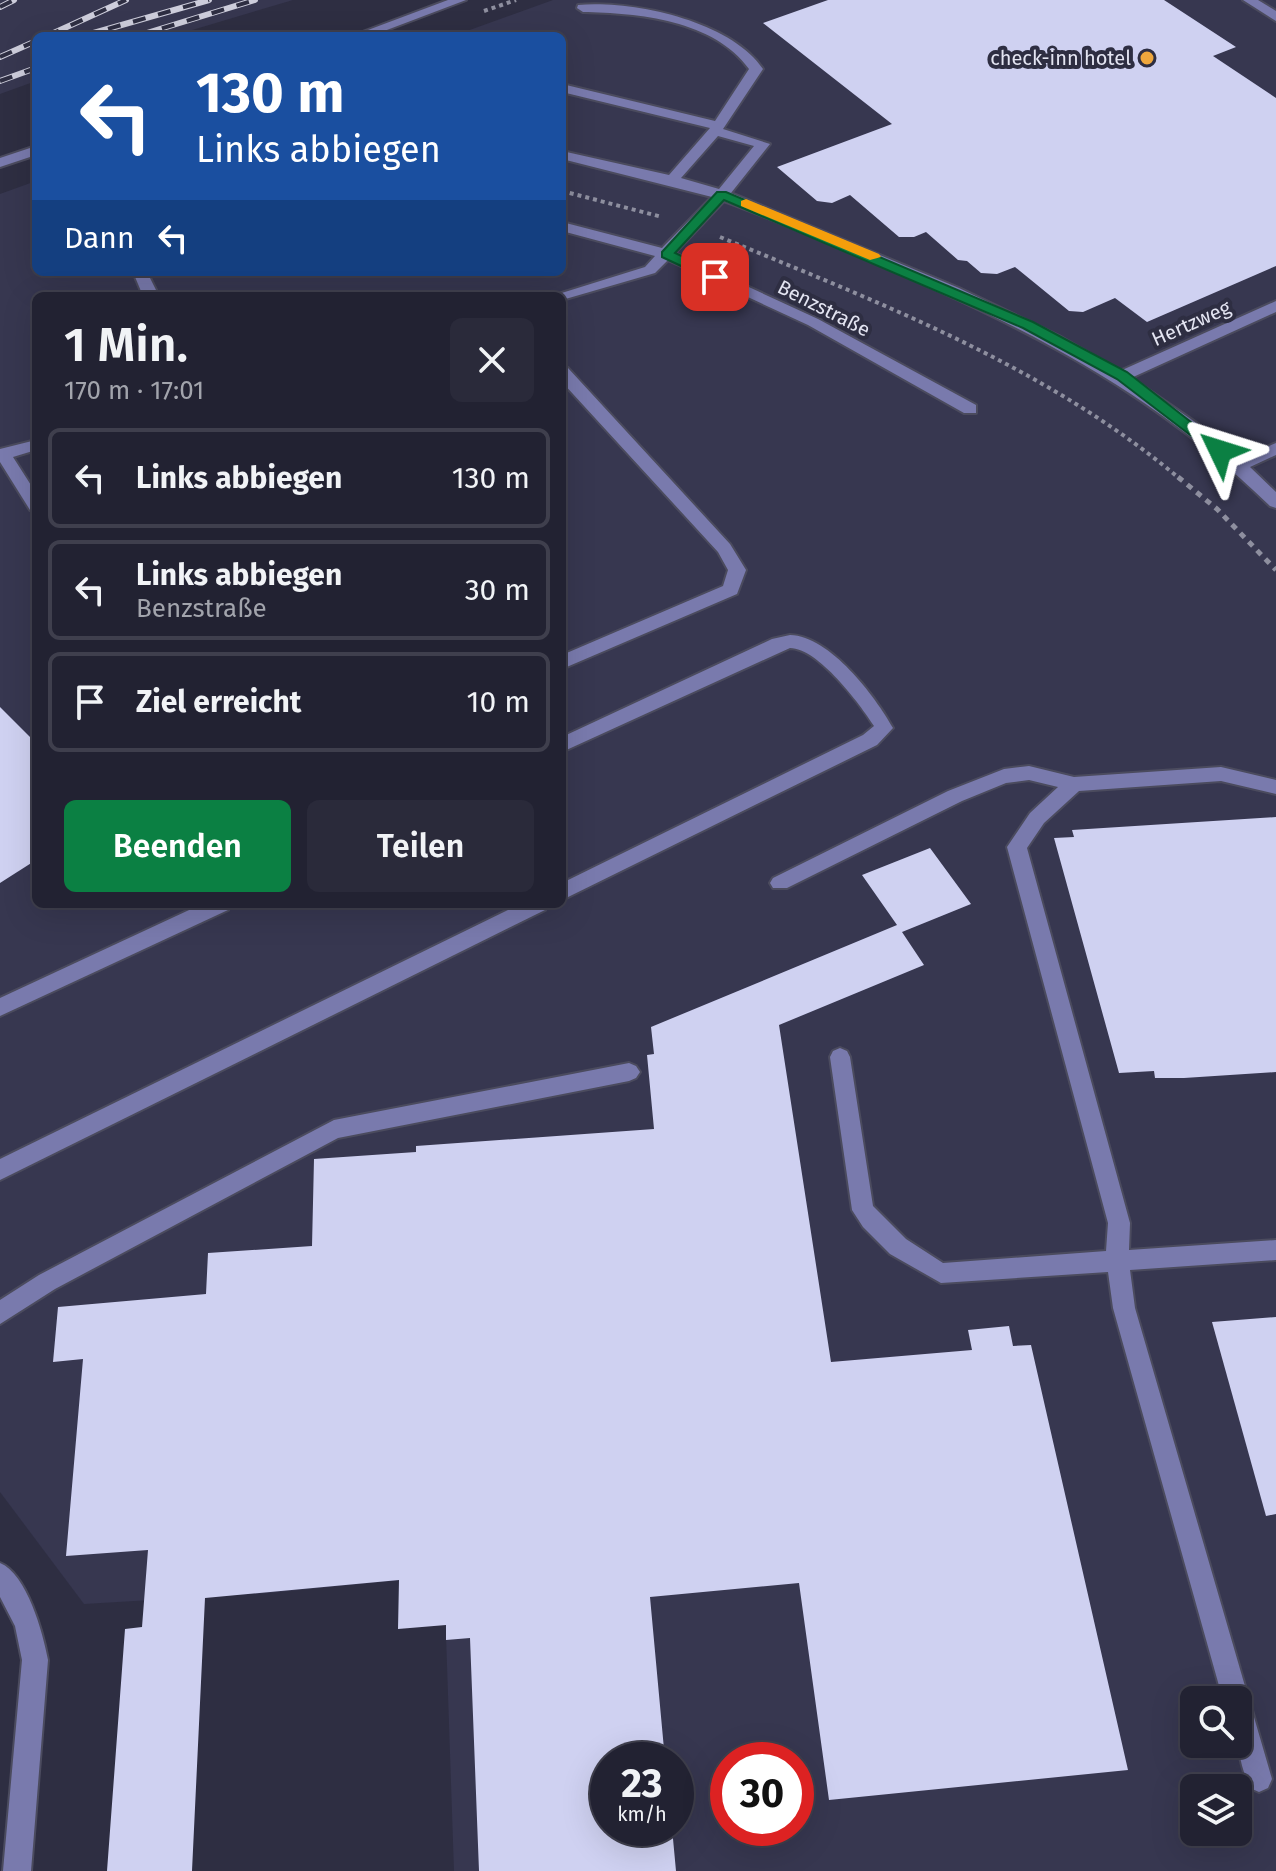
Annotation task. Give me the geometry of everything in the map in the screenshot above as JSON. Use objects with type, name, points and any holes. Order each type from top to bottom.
[{"type":"street","points":[[379,32],[460,0]]},
{"type":"street","points":[[1249,0],[1276,17]]},
{"type":"street","points":[[583,8],[671,15],[708,31],[751,59],[756,69],[716,128],[672,180]]},
{"type":"street","points":[[566,89],[716,128],[763,144],[722,195],[650,270],[566,294]]},
{"type":"street","points":[[0,163],[32,151]]},
{"type":"street","points":[[566,156],[722,195],[988,306],[1122,376],[1185,420],[1276,502]]},
{"type":"street","name":"Benzstraße","points":[[566,227],[666,254],[813,322],[970,409]]},
{"type":"street","name":"Hertzweg","points":[[1122,376],[1276,306]]},
{"type":"street","points":[[566,376],[724,548],[737,570],[731,590],[566,660]]},
{"type":"street","points":[[32,446],[3,454],[32,500]]},
{"type":"street","points":[[1238,466],[1276,448]]},
{"type":"street","points":[[566,743],[778,644],[791,641],[814,648],[878,713],[884,728],[870,740],[566,890]]},
{"type":"street","points":[[780,883],[955,796],[1004,776],[1029,773],[1074,784],[1221,774],[1276,787]]},
{"type":"street","points":[[1074,784],[1037,818],[1017,847],[1119,1223],[1117,1259],[1124,1308],[1232,1686]]},
{"type":"street","points":[[0,1007],[212,908]]},
{"type":"street","points":[[0,1170],[530,908]]},
{"type":"street","points":[[840,1057],[863,1210],[878,1230],[908,1257],[941,1273],[1276,1250]]},
{"type":"street","points":[[0,1313],[47,1282],[334,1129],[629,1072]]},
{"type":"street","points":[[0,1575],[23,1613],[35,1660],[17,1871]]},
{"type":"street","points":[[1252,1755],[1259,1779]]},
{"type":"path","points":[[566,192],[669,219]]},
{"type":"path","points":[[709,232],[942,332],[1070,397],[1127,434],[1188,481],[1242,531],[1276,570]]},
{"type":"shaded area","points":[[0,0],[293,0],[185,32],[32,32],[32,82],[0,94]]},
{"type":"shaded area","points":[[553,0],[1276,0],[1276,1871],[454,1871],[444,1576],[269,1593],[84,1604],[0,1492],[0,194],[32,182],[32,276],[566,276],[566,32],[464,32]]},
{"type":"building","points":[[828,0],[1164,0],[1236,47],[1213,56],[1276,98],[1276,266],[1147,322],[1115,298],[1083,312],[1069,311],[1015,267],[997,274],[981,273],[967,261],[958,260],[926,232],[914,237],[899,237],[850,195],[832,203],[817,201],[777,167],[892,124],[763,23]]},
{"type":"building","points":[[0,707],[32,739],[32,863],[0,883]]},
{"type":"building","points":[[1276,817],[1276,1072],[1184,1078],[1155,1078],[1154,1071],[1119,1073],[1054,838],[1074,837],[1072,830]]},
{"type":"building","points":[[930,848],[971,904],[902,932],[924,965],[779,1025],[831,1362],[972,1350],[968,1330],[1009,1326],[1013,1346],[1031,1345],[1128,1770],[829,1800],[799,1583],[650,1597],[663,1742],[590,1742],[590,1846],[674,1846],[676,1871],[479,1871],[470,1638],[446,1640],[446,1625],[398,1629],[399,1580],[205,1598],[192,1871],[107,1871],[125,1629],[142,1627],[148,1550],[66,1556],[83,1359],[53,1362],[58,1307],[206,1294],[208,1253],[312,1246],[314,1159],[416,1152],[416,1146],[654,1129],[647,1055],[654,1054],[651,1027],[897,925],[862,875]]},
{"type":"building","points":[[1276,1317],[1276,1514],[1266,1516],[1212,1322]]},
{"type":"railway","points":[[0,7],[14,0]]},
{"type":"railway","points":[[56,32],[126,0]]},
{"type":"railway","points":[[97,32],[209,0]]},
{"type":"railway","points":[[150,32],[255,0]]},
{"type":"railway","points":[[0,57],[32,43]]},
{"type":"railway","points":[[0,81],[32,69]]},
{"type":"slow traffic","points":[[746,203],[875,257]]},
{"type":"place","name":"check-inn hotel","points":[[1147,58]]},
{"type":"route","points":[[715,277],[666,254],[722,195],[811,230],[1028,325],[1152,395],[1220,451]]}]
